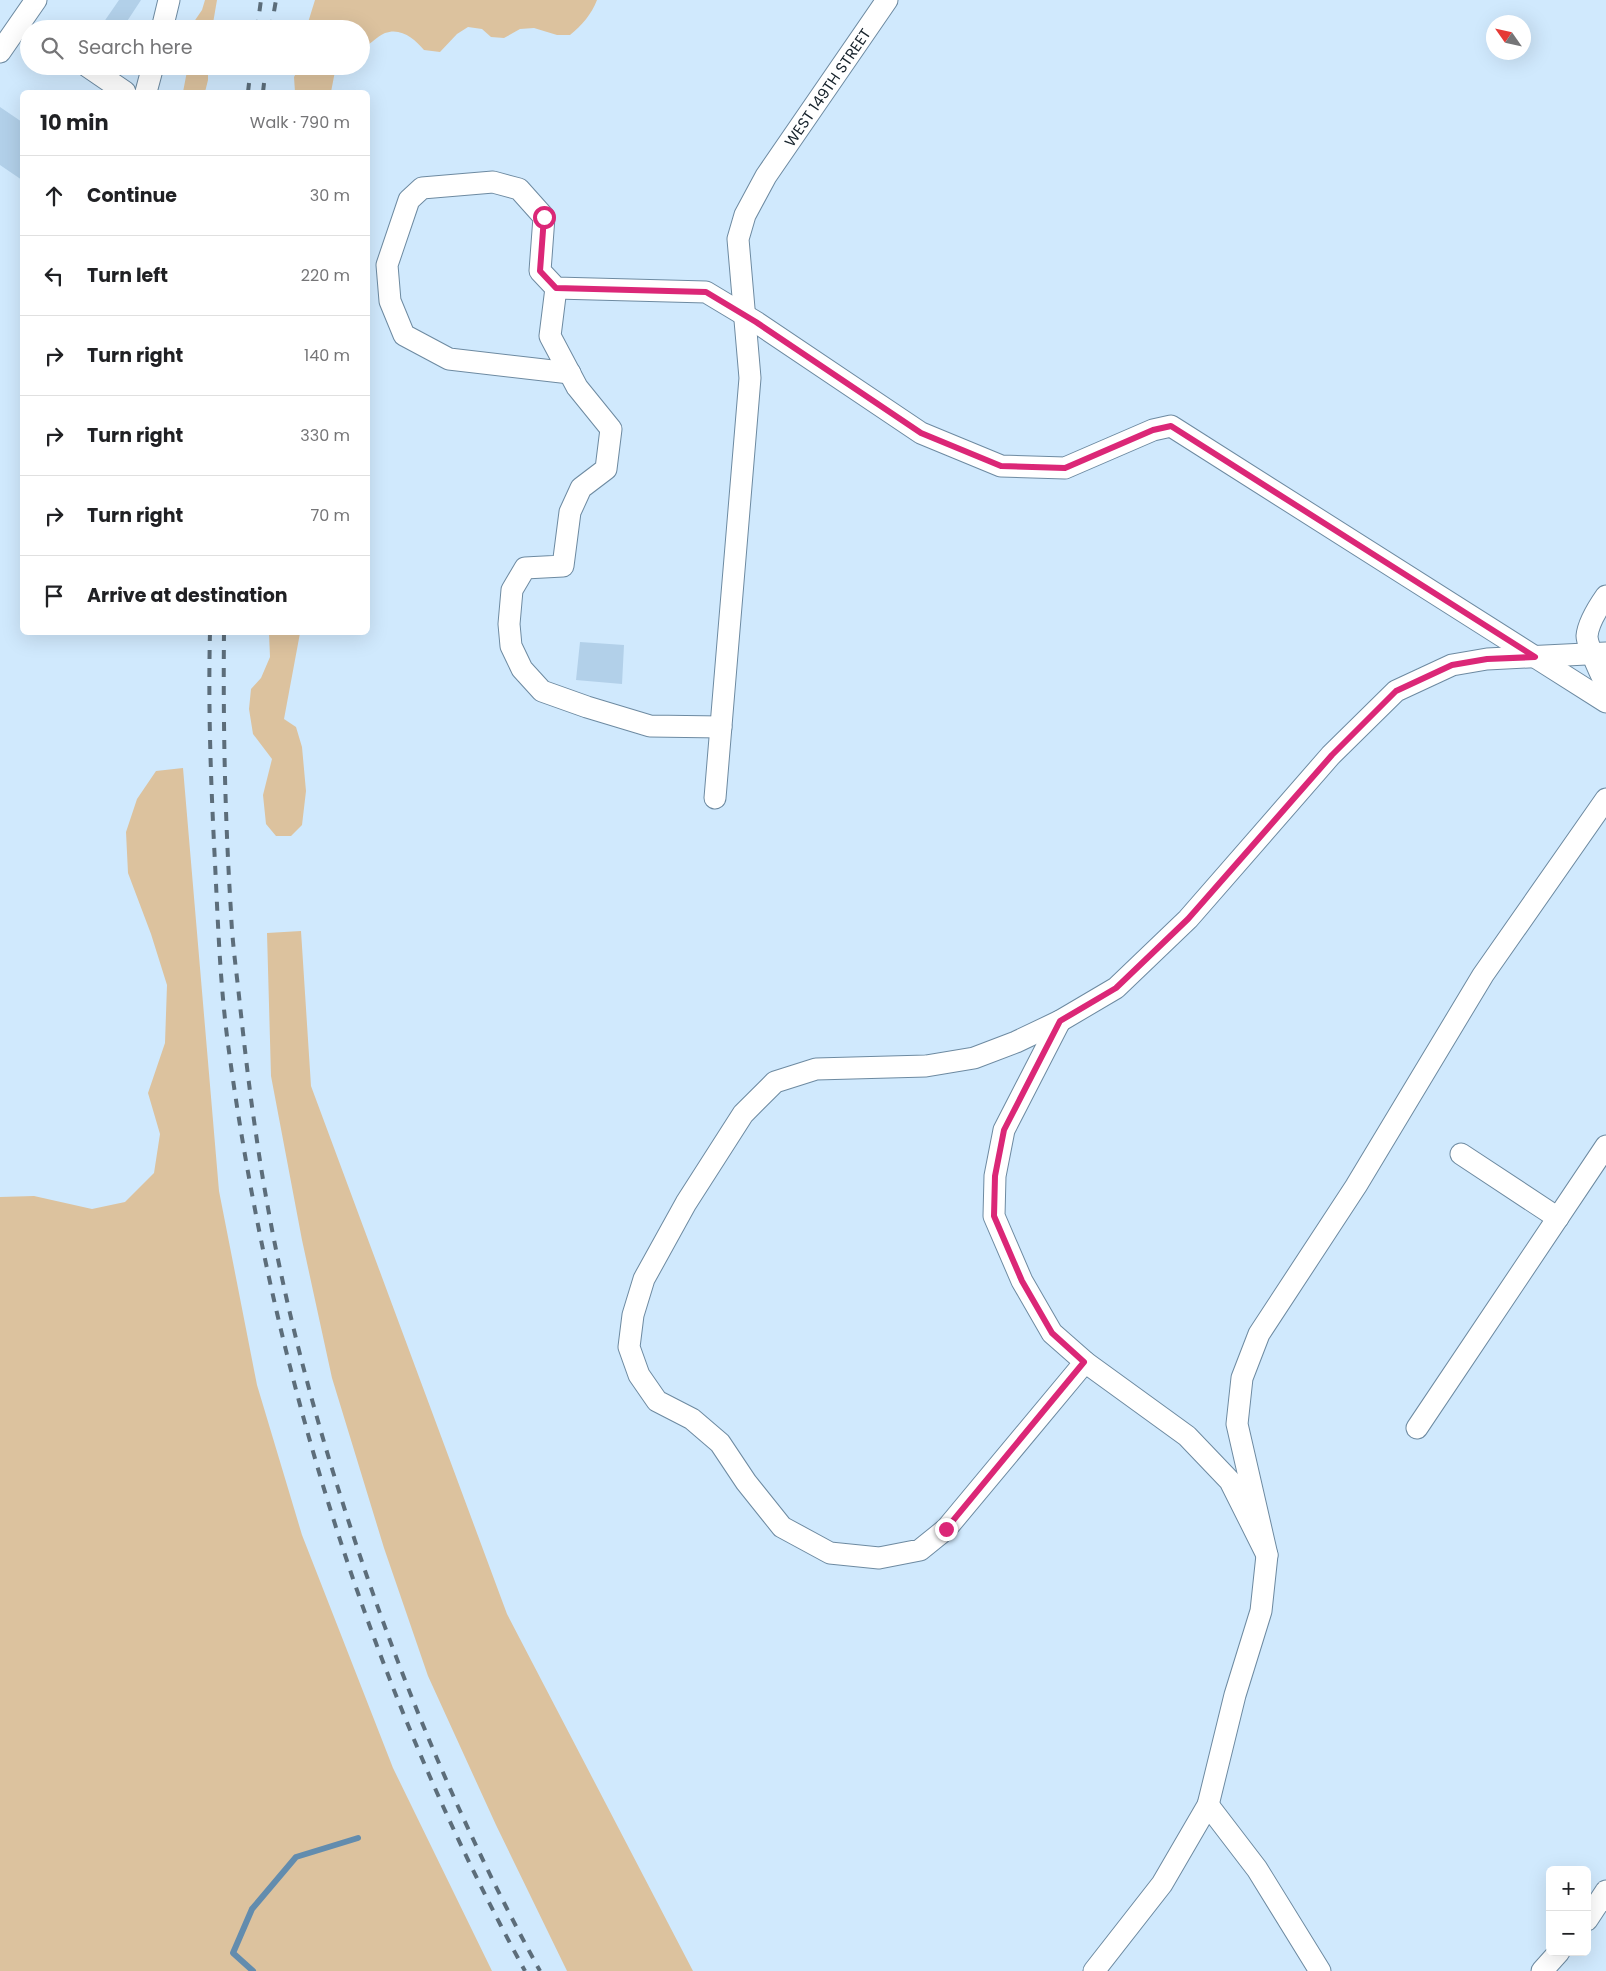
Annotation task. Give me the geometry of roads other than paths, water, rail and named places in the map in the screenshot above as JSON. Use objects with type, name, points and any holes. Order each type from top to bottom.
[{"type":"street","points":[[30,20],[36,0]]},
{"type":"street","points":[[164,20],[169,0]]},
{"type":"street","name":"WEST 149TH STREET","points":[[716,798],[750,378],[738,239],[745,215],[766,176],[887,0]]},
{"type":"street","points":[[2,46],[20,31]]},
{"type":"street","points":[[101,75],[122,90]]},
{"type":"street","points":[[147,90],[151,75]]},
{"type":"street","points":[[570,374],[449,359],[404,335],[390,301],[387,265],[409,200],[422,188],[493,182],[519,189],[544,217],[540,271],[556,288],[706,292],[921,433],[1001,466],[1065,468],[1153,430],[1171,426],[1606,702]]},
{"type":"street","points":[[556,288],[550,336],[577,387],[611,429],[606,469],[581,488],[570,512],[563,566],[525,568],[512,590],[509,624],[511,646],[522,669],[542,690],[587,707],[650,726],[721,728]]},
{"type":"street","points":[[1606,596],[1597,610],[1587,637],[1599,654],[1606,685]]},
{"type":"street","points":[[1084,1362],[946,1529],[920,1550],[879,1558],[830,1553],[782,1527],[746,1482],[720,1443],[692,1419],[657,1401],[639,1375],[629,1347],[633,1315],[644,1278],[686,1203],[744,1114],[774,1082],[816,1069],[926,1066],[974,1058],[1016,1042],[1060,1021],[1116,988],[1188,919],[1332,755],[1396,691],[1452,665],[1487,659],[1599,654]]},
{"type":"street","points":[[1094,1971],[1162,1884],[1208,1805],[1235,1695],[1262,1611],[1267,1555],[1237,1424],[1242,1378],[1259,1334],[1356,1186],[1483,976],[1606,799]]},
{"type":"street","points":[[1060,1021],[1004,1130],[995,1176],[994,1216],[1022,1281],[1052,1333],[1084,1362],[1187,1436],[1230,1481],[1267,1555]]},
{"type":"street","points":[[1416,1428],[1606,1146]]},
{"type":"street","points":[[1461,1154],[1558,1218]]},
{"type":"street","points":[[1208,1805],[1257,1869],[1320,1971]]},
{"type":"street","points":[[1591,1914],[1606,1891]]},
{"type":"street","points":[[1542,1971],[1555,1956]]},
{"type":"waterway","points":[[253,1971],[233,1953],[252,1909],[296,1857],[358,1838]]},
{"type":"railway","points":[[258,20],[261,0]]},
{"type":"railway","points":[[273,20],[276,0]]},
{"type":"railway","points":[[248,90],[250,75]]},
{"type":"railway","points":[[263,90],[265,75]]},
{"type":"railway","points":[[210,635],[211,776],[223,999],[247,1165],[271,1285],[300,1404],[334,1521],[374,1637],[419,1751],[469,1862],[525,1971]]},
{"type":"railway","points":[[224,635],[226,807],[233,944],[256,1134],[271,1224],[290,1313],[312,1401],[338,1488],[358,1550],[403,1674],[427,1735],[480,1854],[540,1971]]}]
